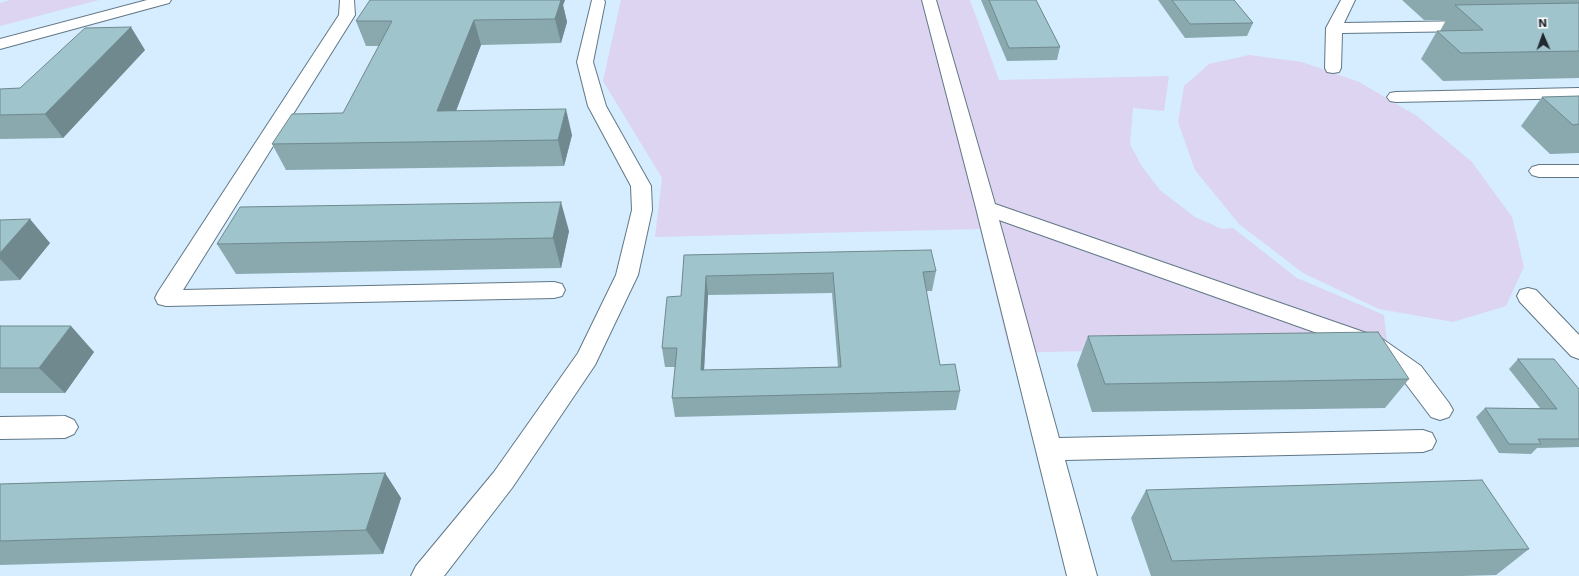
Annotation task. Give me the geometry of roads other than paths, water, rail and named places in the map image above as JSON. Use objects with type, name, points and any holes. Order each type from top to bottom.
[{"type":"street","points":[[0,34],[130,0]]},
{"type":"street","points":[[0,44],[164,0]]},
{"type":"street","points":[[347,0],[347,15],[166,298],[554,290]]},
{"type":"street","points":[[929,0],[986,208],[1082,576]]},
{"type":"street","points":[[1333,68],[1334,28],[1348,0]]},
{"type":"street","points":[[426,576],[503,480],[587,358],[627,275],[642,210],[641,186],[597,106],[585,62],[598,2]]},
{"type":"street","points":[[1334,28],[1484,26]]},
{"type":"street","points":[[1396,97],[1579,93]]},
{"type":"street","points":[[1539,171],[1579,170]]},
{"type":"street","points":[[986,208],[1373,344],[1412,373],[1440,410]]},
{"type":"street","points":[[1528,296],[1579,350]]},
{"type":"street","points":[[0,428],[65,427]]},
{"type":"street","points":[[1049,449],[1423,441]]}]
